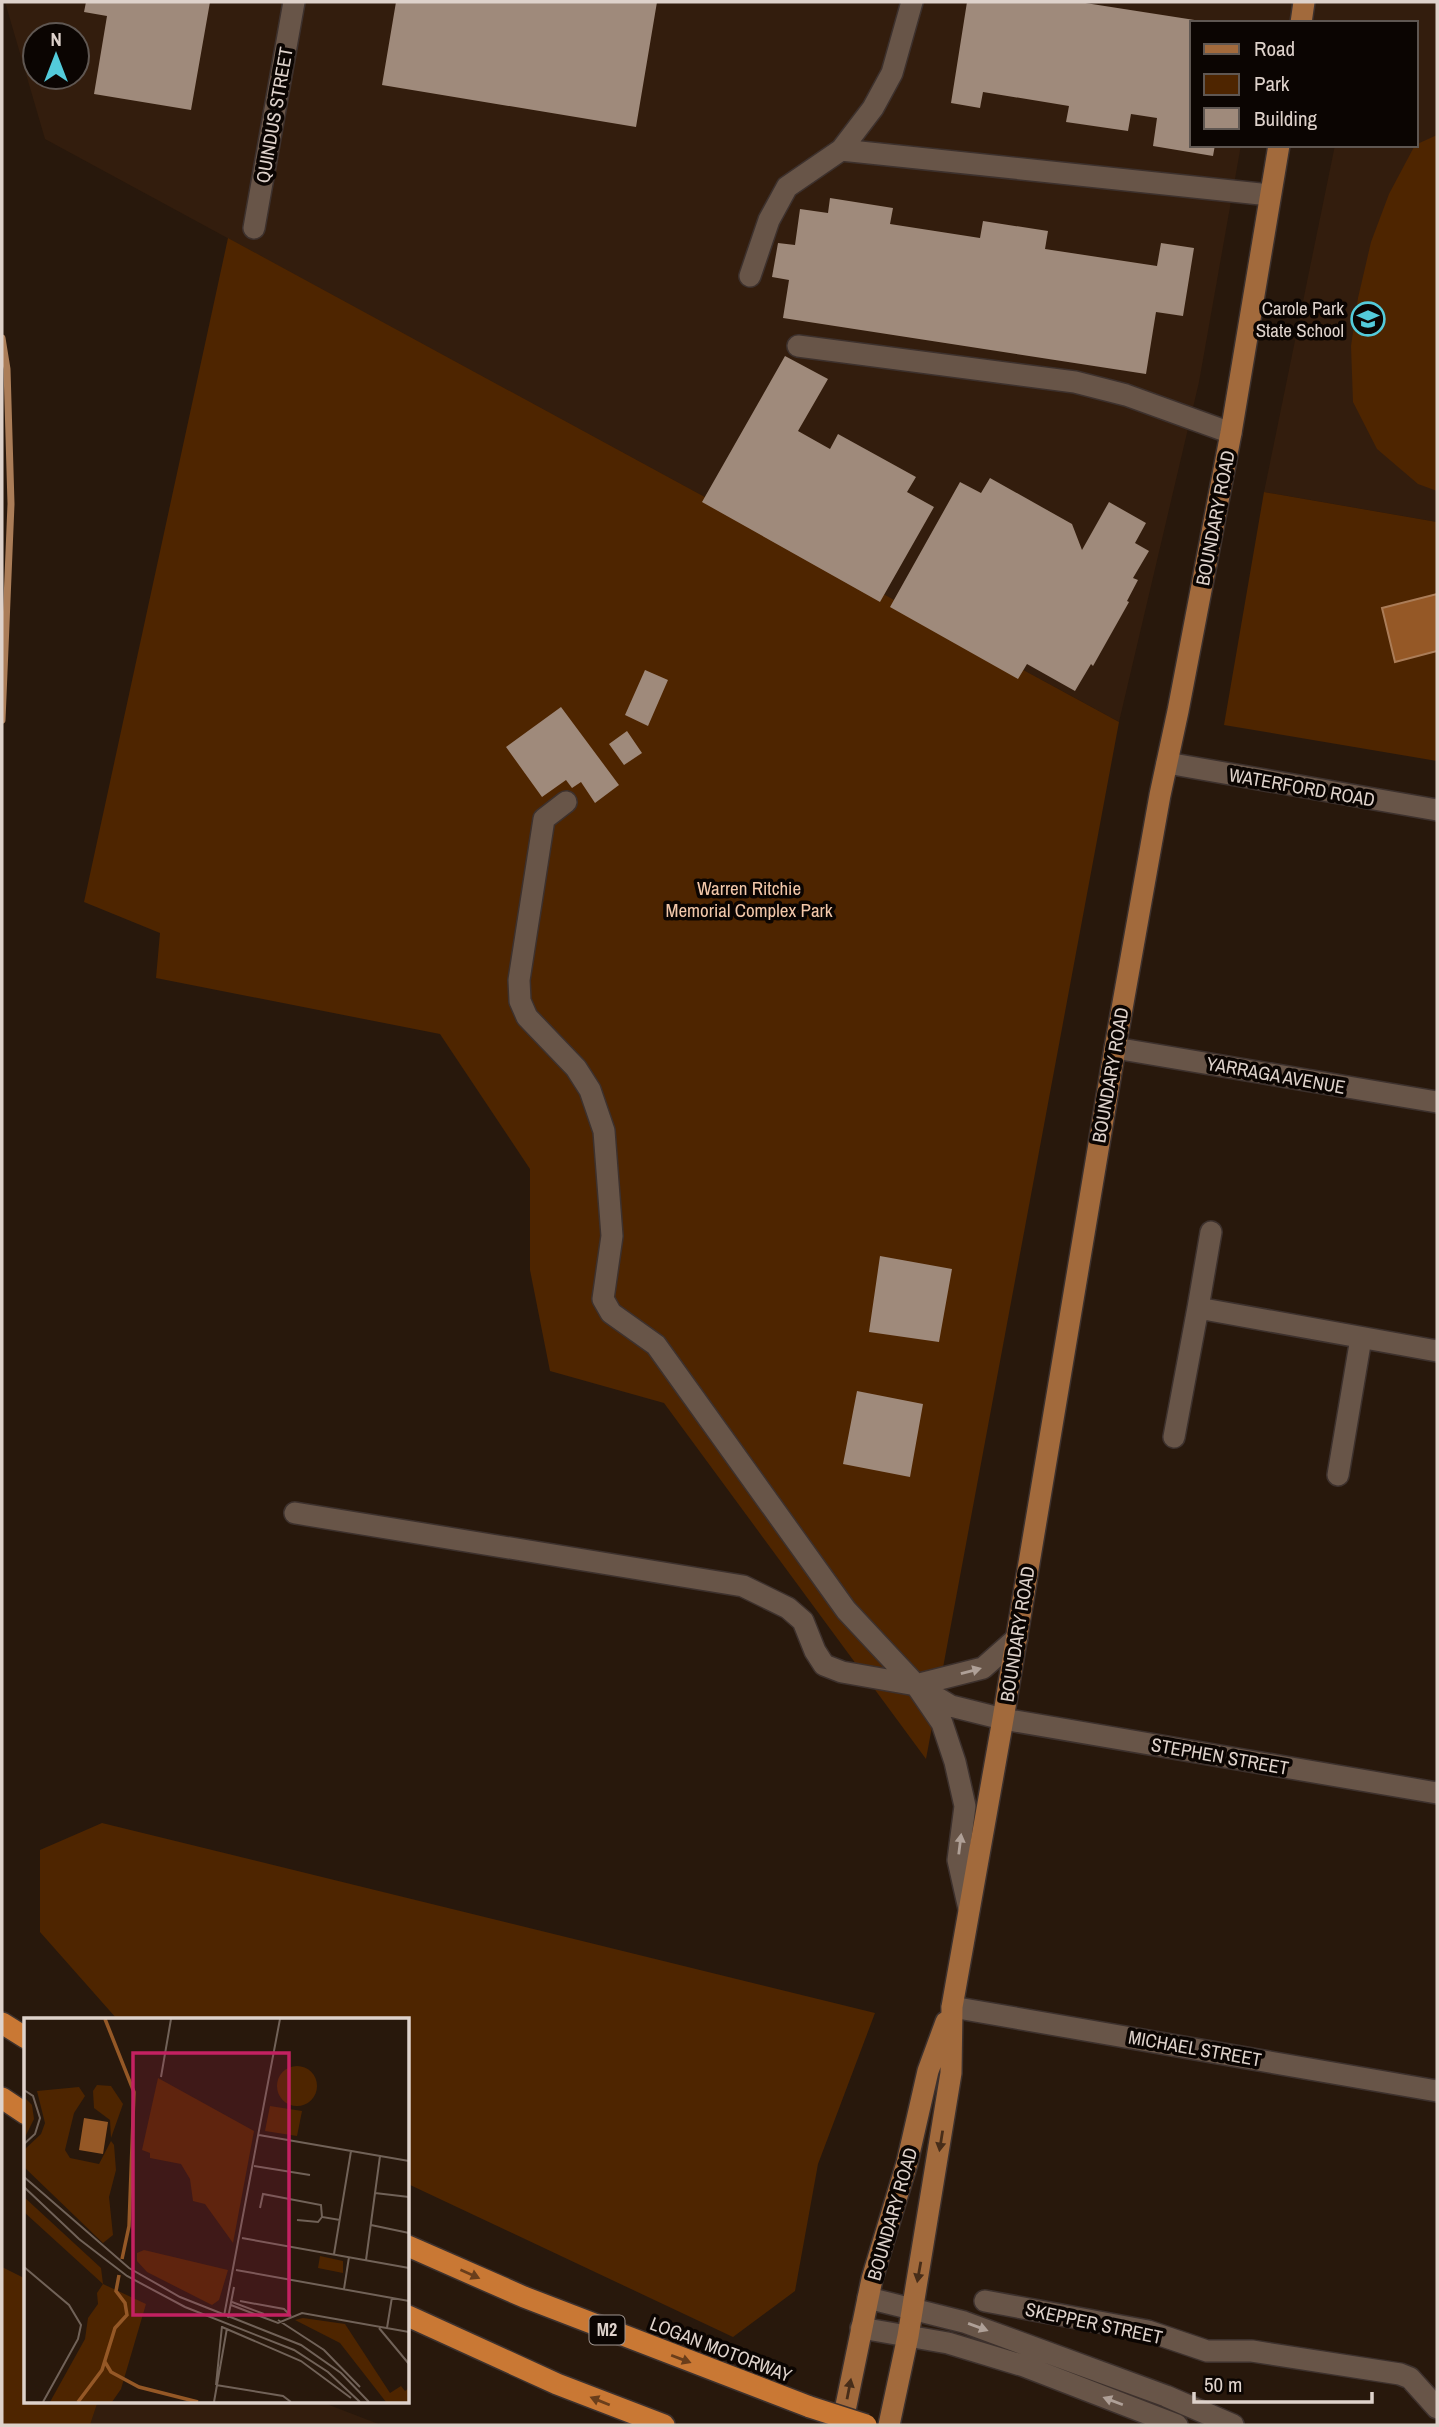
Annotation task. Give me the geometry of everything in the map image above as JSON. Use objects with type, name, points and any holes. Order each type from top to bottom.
[{"type":"highway","points":[[2,2023],[24,2037]]},
{"type":"highway","points":[[2,2098],[24,2113]]},
{"type":"highway","name":"LOGAN MOTORWAY","points":[[410,2247],[524,2297],[810,2407],[866,2425]]},
{"type":"highway","points":[[410,2317],[557,2384],[664,2425]]},
{"type":"main road","points":[[1301,21],[1304,2]]},
{"type":"main road","name":"BOUNDARY ROAD","points":[[889,2425],[908,2336],[951,2073],[952,2007],[1017,1638],[1115,1048],[1231,433],[1279,147]]},
{"type":"main road","name":"BOUNDARY ROAD","points":[[842,2425],[868,2298],[918,2123],[928,2071],[952,2007]]},
{"type":"street","name":"QUINDUS STREET","points":[[254,229],[294,2]]},
{"type":"street","points":[[750,276],[769,220],[787,187],[841,150],[873,108],[892,73],[912,2]]},
{"type":"street","points":[[841,150],[1270,195]]},
{"type":"street","points":[[799,346],[1075,382],[1126,395],[1231,433]]},
{"type":"street","name":"WATERFORD ROAD","points":[[1167,763],[1437,810]]},
{"type":"street","points":[[566,802],[544,819],[519,981],[520,1001],[527,1017],[576,1068],[590,1090],[604,1131],[612,1236],[603,1299],[611,1313],[656,1345],[846,1610],[916,1685],[942,1723],[965,1806],[958,1860],[969,1911]]},
{"type":"street","name":"YARRAGA AVENUE","points":[[1115,1048],[1437,1102]]},
{"type":"street","points":[[1174,1437],[1212,1232]]},
{"type":"street","points":[[1198,1308],[1437,1351]]},
{"type":"street","points":[[1338,1475],[1361,1338]]},
{"type":"street","points":[[295,1513],[743,1586],[788,1608],[803,1621],[824,1665],[842,1672],[916,1685],[983,1668],[1017,1638]]},
{"type":"street","name":"STEPHEN STREET","points":[[916,1685],[951,1706],[1003,1719],[1437,1793]]},
{"type":"street","name":"MICHAEL STREET","points":[[952,2007],[1437,2091]]},
{"type":"street","points":[[868,2298],[964,2322],[1166,2396],[1233,2425]]},
{"type":"street","name":"SKEPPER STREET","points":[[985,2301],[1148,2331],[1207,2351],[1251,2351],[1400,2374],[1410,2378],[1437,2408]]},
{"type":"street","points":[[861,2328],[948,2343],[1024,2367],[1177,2425]]},
{"type":"shaded area","points":[[5,2],[1437,2],[1437,522],[1264,492],[1335,147],[1418,147],[1418,21],[1190,21],[1190,147],[1241,147],[1199,382],[1119,722],[45,139],[31,91],[91,91],[91,21],[21,21],[21,57]]},
{"type":"shaded area","points":[[1437,594],[1437,651],[1395,662],[1382,608]]},
{"type":"shaded area","points":[[98,2402],[322,2402],[381,2425],[90,2425]]},
{"type":"green space","points":[[1437,135],[1437,491],[1418,484],[1377,449],[1353,402],[1351,346],[1358,298],[1371,242],[1389,194],[1418,144]]},
{"type":"green space","name":"Warren Ritchie Memorial Complex Park","points":[[228,238],[1119,722],[926,1759],[664,1403],[550,1371],[530,1270],[530,1169],[440,1034],[156,978],[160,933],[84,902]]},
{"type":"green space","points":[[1264,492],[1437,522],[1437,761],[1224,725]]},
{"type":"green space","points":[[102,1823],[875,2013],[818,2164],[795,2291],[733,2337],[410,2185],[410,2018],[116,2018],[40,1932],[40,1850]]},
{"type":"green space","points":[[2,2267],[24,2278],[24,2402],[98,2402],[90,2425],[2,2425]]},
{"type":"building","points":[[86,2],[210,2],[191,110],[94,94],[107,16],[84,12]]},
{"type":"building","points":[[396,2],[657,2],[636,127],[382,85]]},
{"type":"building","points":[[967,2],[1079,2],[1201,21],[1190,21],[1190,147],[1215,147],[1213,156],[1153,146],[1157,118],[1131,114],[1128,131],[1066,122],[1069,106],[983,92],[980,108],[951,103]]},
{"type":"building","points":[[830,198],[893,208],[890,224],[980,238],[983,221],[1048,231],[1045,249],[1157,266],[1161,243],[1194,248],[1183,316],[1156,312],[1146,374],[783,318],[789,280],[772,277],[778,243],[795,245],[800,209],[828,213]]},
{"type":"building","points":[[785,356],[828,379],[798,431],[830,449],[838,434],[916,477],[907,492],[934,507],[880,602],[702,502]]},
{"type":"building","points":[[990,478],[1072,524],[1082,550],[1109,502],[1146,523],[1135,543],[1149,551],[1133,578],[1138,580],[1127,601],[1129,602],[1093,666],[1091,664],[1075,691],[1027,664],[1018,679],[890,607],[960,482],[981,493]]},
{"type":"building","points":[[645,670],[668,680],[648,726],[625,715]]},
{"type":"building","points":[[561,707],[619,785],[595,803],[581,782],[572,788],[566,780],[542,797],[506,747]]},
{"type":"building","points":[[627,731],[642,753],[624,765],[609,744]]},
{"type":"building","points":[[880,1256],[952,1269],[939,1342],[869,1332]]},
{"type":"building","points":[[857,1391],[923,1404],[910,1477],[843,1464]]},
{"type":"waterway","points":[[2,338],[7,369],[11,504],[2,720]]},
{"type":"place","name":"Carole Park State School","points":[[1368,319]]}]
